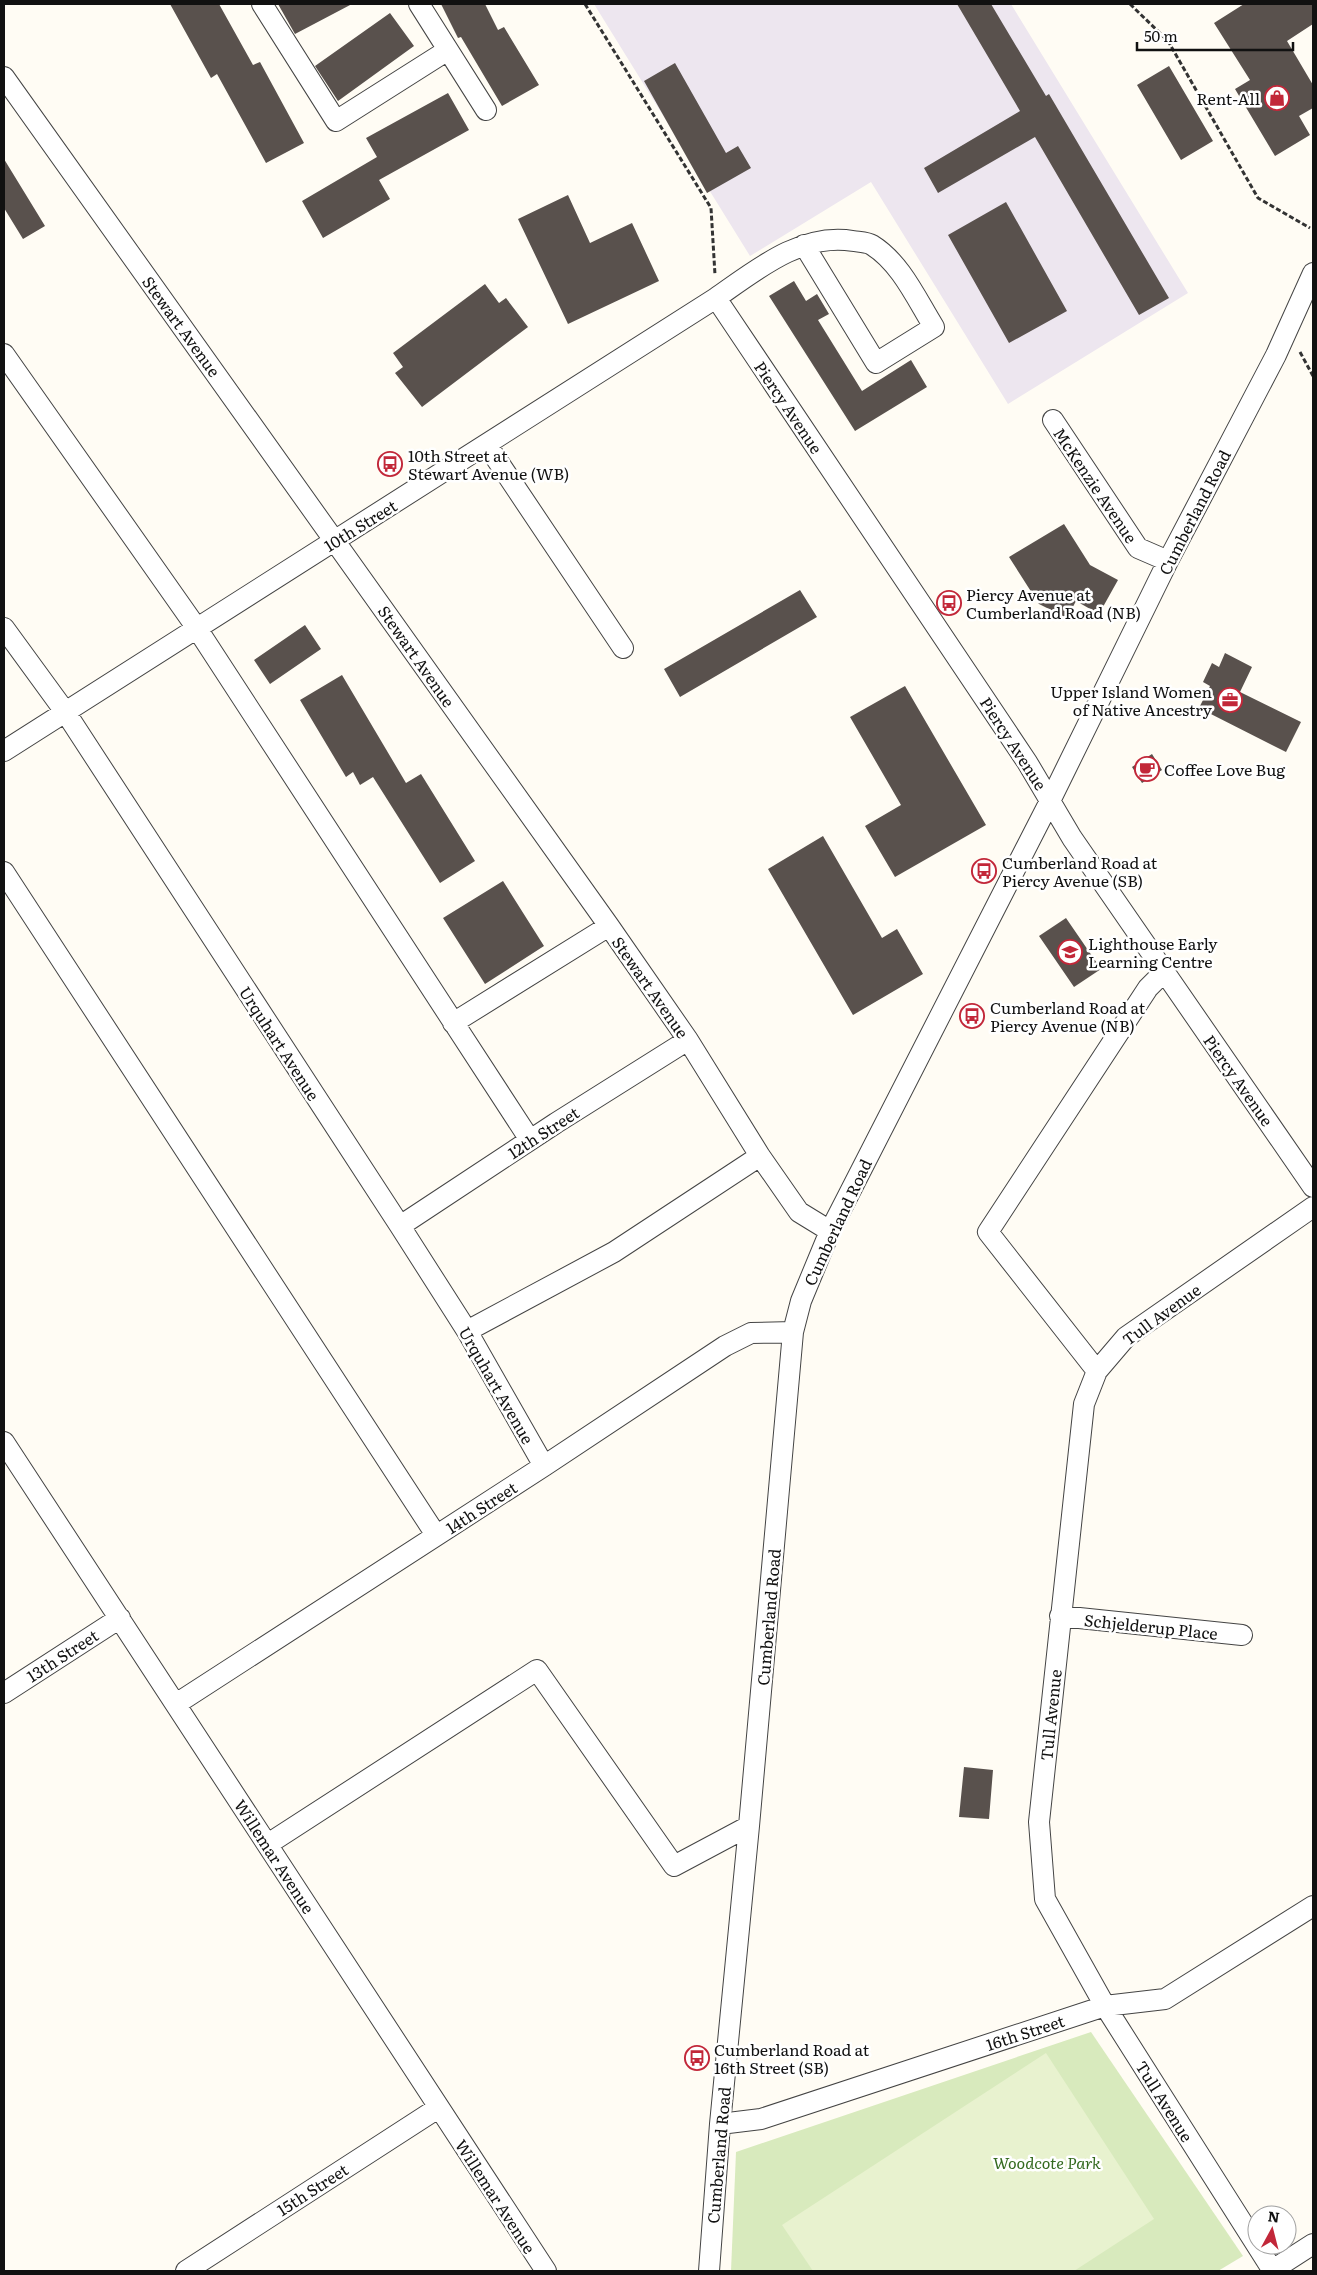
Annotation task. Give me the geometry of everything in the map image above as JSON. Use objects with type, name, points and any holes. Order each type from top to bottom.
[{"type":"street","points":[[262,4],[336,121],[448,50]]},
{"type":"street","points":[[419,4],[486,110]]},
{"type":"street","name":"Stewart Avenue","points":[[4,77],[609,926],[688,1040],[760,1156],[799,1212],[830,1231]]},
{"type":"street","name":"10th Street","points":[[4,751],[66,713],[196,627],[487,445],[716,298],[764,264],[804,245],[836,238],[871,244],[896,267],[934,327],[876,363],[804,245]]},
{"type":"street","name":"Cumberland Road","points":[[709,2271],[720,2124],[749,1826],[793,1332],[801,1301],[830,1231],[1051,799],[1168,562],[1276,355],[1313,273]]},
{"type":"street","name":"Piercy Avenue","points":[[716,298],[1051,799],[1072,838],[1313,1188]]},
{"type":"street","points":[[4,354],[196,627],[530,1140]]},
{"type":"street","name":"McKenzie Avenue","points":[[1053,420],[1138,548],[1168,562]]},
{"type":"street","points":[[487,445],[623,648]]},
{"type":"street","name":"Urquhart Avenue","points":[[4,628],[66,713],[400,1226],[467,1331],[544,1466]]},
{"type":"street","points":[[4,872],[436,1536]]},
{"type":"street","points":[[453,1023],[609,926]]},
{"type":"street","points":[[1097,1371],[988,1232],[1148,988],[1164,972]]},
{"type":"street","name":"12th Street","points":[[400,1226],[530,1140],[688,1040]]},
{"type":"street","points":[[467,1331],[614,1252],[760,1156]]},
{"type":"street","name":"Tull Avenue","points":[[1272,2271],[1105,2006],[1045,1899],[1038,1822],[1084,1404],[1097,1371],[1126,1337],[1313,1207]]},
{"type":"street","name":"14th Street","points":[[176,1704],[544,1466],[725,1346],[751,1333],[793,1332]]},
{"type":"street","name":"Willemar Avenue","points":[[4,1442],[546,2271]]},
{"type":"street","name":"Schjelderup Place","points":[[1060,1616],[1242,1635]]},
{"type":"street","name":"13th Street","points":[[4,1693],[120,1618]]},
{"type":"street","points":[[268,1844],[536,1670],[674,1866],[749,1826]]},
{"type":"street","name":"16th Street","points":[[720,2124],[761,2119],[1105,2006],[1165,1999],[1313,1906]]},
{"type":"street","name":"15th Street","points":[[186,2271],[438,2108]]},
{"type":"street","points":[[1272,2271],[1313,2244]]},
{"type":"path","points":[[585,4],[711,208],[716,298]]},
{"type":"path","points":[[1130,4],[1168,41],[1258,198],[1310,228]]},
{"type":"shaded area","points":[[594,4],[1011,4],[1188,293],[1008,404],[871,182],[750,256]]},
{"type":"green space","name":"Woodcote Park","points":[[1091,2032],[1243,2256],[1218,2271],[731,2271],[736,2152]]},
{"type":"green space","points":[[1046,2053],[1154,2219],[1074,2271],[813,2271],[782,2225]]},
{"type":"building","points":[[170,4],[219,4],[253,65],[260,62],[304,143],[266,163],[217,74],[211,78]]},
{"type":"building","points":[[278,4],[352,4],[295,34]]},
{"type":"building","points":[[441,4],[485,4],[498,30],[504,27],[539,85],[502,106],[461,37],[458,38]]},
{"type":"building","points":[[957,4],[991,4],[1046,96],[1049,94],[1169,298],[1139,315],[1035,137],[938,193],[924,168],[1020,111]]},
{"type":"building","points":[[1244,4],[1313,4],[1313,24],[1287,41],[1313,85],[1313,108],[1299,116],[1310,135],[1275,156],[1235,89],[1250,80],[1214,23]]},
{"type":"building","points":[[390,13],[414,46],[338,101],[315,66]]},
{"type":"building","points":[[675,63],[726,153],[738,146],[751,168],[707,193],[644,81]]},
{"type":"building","points":[[1169,66],[1213,141],[1181,160],[1137,85]]},
{"type":"building","points":[[448,93],[469,130],[379,180],[390,199],[323,238],[302,201],[377,157],[366,138]]},
{"type":"building","points":[[4,159],[45,226],[23,239],[4,208]]},
{"type":"building","points":[[568,195],[590,243],[632,223],[659,281],[568,324],[518,219]]},
{"type":"building","points":[[1006,202],[1067,311],[1009,343],[948,235]]},
{"type":"building","points":[[794,281],[806,301],[817,294],[829,314],[818,320],[862,391],[911,360],[927,387],[855,431],[769,296]]},
{"type":"building","points":[[485,284],[499,303],[506,298],[528,327],[422,407],[395,373],[403,367],[393,353]]},
{"type":"building","points":[[1064,524],[1090,565],[1118,580],[1099,614],[1076,601],[1067,618],[1039,604],[1009,557]]},
{"type":"building","points":[[800,590],[817,617],[680,697],[664,669]]},
{"type":"building","points":[[305,625],[321,649],[270,684],[254,660]]},
{"type":"building","name":"Upper Island Women of Native Ancestry","points":[[1225,653],[1252,667],[1240,692],[1301,722],[1286,752],[1199,708],[1210,686],[1203,682],[1212,663],[1219,667]]},
{"type":"building","points":[[342,675],[406,783],[421,774],[475,861],[440,883],[373,777],[360,785],[353,772],[346,777],[300,700]]},
{"type":"building","points":[[905,686],[986,825],[895,877],[865,826],[901,805],[850,717]]},
{"type":"building","name":"Coffee Love Bug","points":[[1152,754],[1162,770],[1142,783],[1132,767]]},
{"type":"building","points":[[823,836],[882,938],[897,929],[923,974],[853,1015],[768,869]]},
{"type":"building","points":[[503,881],[544,946],[485,984],[443,918]]},
{"type":"building","name":"Lighthouse Early Learning Centre","points":[[1066,918],[1101,969],[1074,987],[1039,936]]},
{"type":"building","points":[[964,1767],[993,1770],[989,1819],[959,1817]]},
{"type":"place","name":"Rent-All","points":[[1277,98]]},
{"type":"place","name":"10th Street at Stewart Avenue (WB)","points":[[390,464]]},
{"type":"place","name":"Piercy Avenue at Cumberland Road (NB)","points":[[949,603]]},
{"type":"place","name":"Upper Island Women of Native Ancestry","points":[[1230,700]]},
{"type":"place","name":"Coffee Love Bug","points":[[1147,769]]},
{"type":"place","name":"Cumberland Road at Piercy Avenue (SB)","points":[[984,871]]},
{"type":"place","name":"Lighthouse Early Learning Centre","points":[[1070,952]]},
{"type":"place","name":"Cumberland Road at Piercy Avenue (NB)","points":[[972,1016]]},
{"type":"place","name":"Cumberland Road at 16th Street (SB)","points":[[697,2058]]}]
